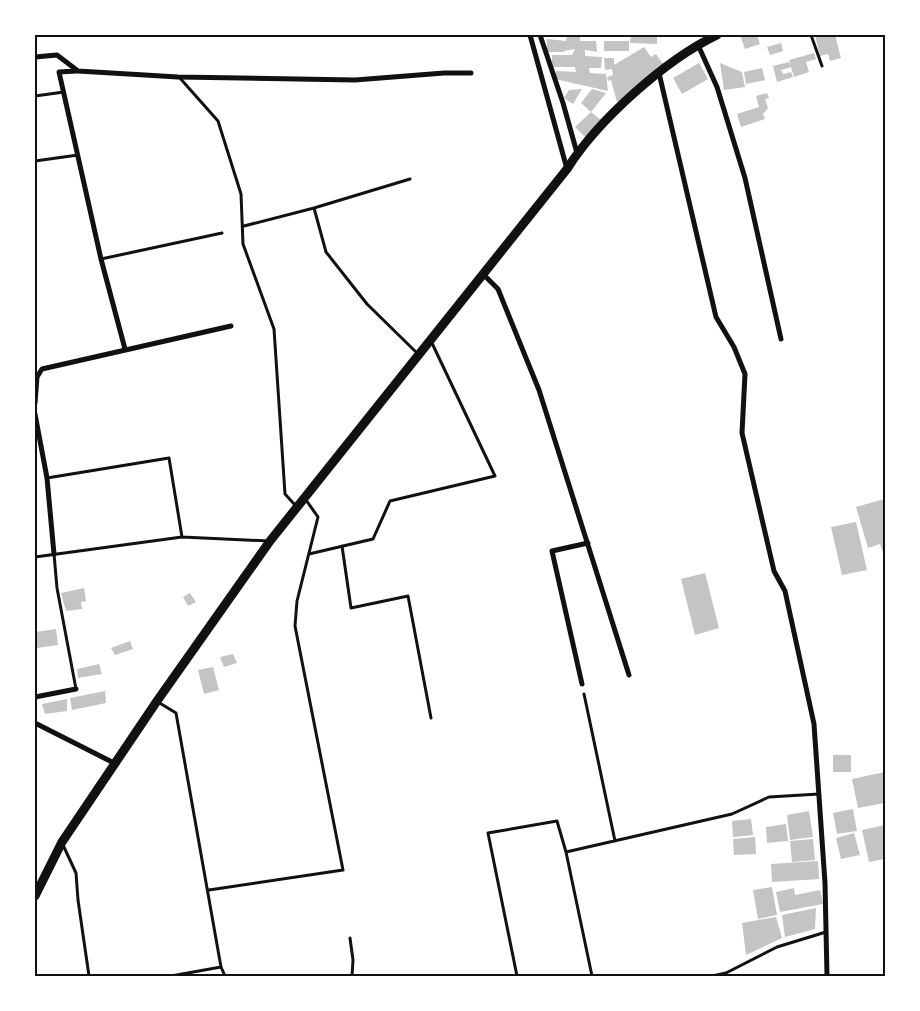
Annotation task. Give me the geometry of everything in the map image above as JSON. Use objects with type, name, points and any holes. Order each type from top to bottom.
[{"type":"main road","points":[[35,896],[62,842],[157,701],[270,541],[484,274],[567,169],[577,153],[621,105],[698,44],[717,35]]},
{"type":"street","points":[[530,35],[567,169]]},
{"type":"street","points":[[540,35],[563,103],[577,153]]},
{"type":"street","points":[[698,44],[717,87],[745,178],[781,339]]},
{"type":"street","points":[[35,57],[57,55],[78,71]]},
{"type":"street","points":[[125,349],[101,259],[59,72],[78,71],[178,77],[355,80],[444,73],[471,73]]},
{"type":"street","points":[[659,74],[716,318],[734,346],[746,374],[742,433],[774,571],[785,591],[814,724],[820,794],[827,976]]},
{"type":"street","points":[[484,274],[498,289],[539,390],[629,674]]},
{"type":"street","points":[[35,403],[37,377],[42,368],[231,326]]},
{"type":"street","points":[[35,414],[47,478],[54,554]]},
{"type":"street","points":[[582,684],[552,551],[588,543]]},
{"type":"street","points":[[35,697],[76,689]]},
{"type":"street","points":[[35,723],[116,764]]},
{"type":"lane","points":[[811,35],[822,66]]},
{"type":"lane","points":[[178,77],[218,121],[241,194],[244,226],[243,244],[274,329],[285,494],[297,507]]},
{"type":"lane","points":[[35,96],[64,92]]},
{"type":"lane","points":[[35,161],[78,155]]},
{"type":"lane","points":[[244,226],[314,208],[410,179]]},
{"type":"lane","points":[[314,208],[326,252],[367,304],[419,355]]},
{"type":"lane","points":[[101,259],[222,233]]},
{"type":"lane","points":[[309,554],[373,539],[390,501],[495,476],[430,341]]},
{"type":"lane","points":[[47,478],[169,458],[182,537]]},
{"type":"lane","points":[[209,890],[343,870],[295,626],[297,601],[318,518],[304,498]]},
{"type":"lane","points":[[35,557],[182,537],[270,541]]},
{"type":"lane","points":[[342,546],[351,608],[408,596],[431,718]]},
{"type":"lane","points":[[54,554],[57,588],[76,689]]},
{"type":"lane","points":[[584,694],[615,841]]},
{"type":"lane","points":[[157,701],[176,713],[209,890],[221,967],[225,976]]},
{"type":"lane","points":[[566,852],[732,814],[769,797],[820,794]]},
{"type":"lane","points":[[517,976],[488,833],[556,820],[566,852],[592,976]]},
{"type":"lane","points":[[62,842],[76,873],[89,976]]},
{"type":"lane","points":[[712,976],[726,972],[777,947],[826,932]]},
{"type":"lane","points":[[350,938],[353,960],[352,976]]},
{"type":"lane","points":[[171,976],[221,967]]},
{"type":"building","points":[[567,35],[580,36],[580,41],[596,41],[597,52],[585,50],[585,56],[602,57],[601,68],[589,68],[590,73],[606,74],[608,91],[555,79],[556,71],[576,72],[575,67],[552,67],[552,55],[572,55],[575,49],[564,52],[547,52],[547,39],[566,41]]},
{"type":"building","points":[[631,35],[657,35],[657,44],[630,43]]},
{"type":"building","points":[[740,35],[757,35],[760,44],[745,49]]},
{"type":"building","points":[[815,35],[835,35],[841,58],[830,61],[828,54],[820,56]]},
{"type":"building","points":[[604,41],[629,41],[629,51],[604,51]]},
{"type":"building","points":[[781,43],[783,51],[770,55],[767,47]]},
{"type":"building","points":[[644,47],[651,57],[656,54],[666,68],[617,102],[611,80],[608,81],[607,77],[613,75],[612,69],[605,70],[604,58],[614,58],[614,65]]},
{"type":"building","points":[[814,53],[816,59],[806,62],[809,72],[794,77],[789,60]]},
{"type":"building","points":[[789,62],[791,67],[781,70],[783,74],[791,72],[793,77],[777,82],[773,66]]},
{"type":"building","points":[[699,63],[708,79],[682,94],[673,78]]},
{"type":"building","points":[[720,63],[742,72],[745,87],[724,90]]},
{"type":"building","points":[[762,68],[765,80],[746,84],[744,72]]},
{"type":"building","points":[[582,89],[573,104],[564,98],[569,90]]},
{"type":"building","points":[[592,89],[606,93],[591,112],[581,103]]},
{"type":"building","points":[[767,93],[769,98],[765,99],[768,108],[763,114],[765,119],[741,127],[737,114],[759,107],[756,96]]},
{"type":"building","points":[[591,112],[601,120],[585,137],[575,127]]},
{"type":"building","points":[[884,499],[885,558],[880,544],[868,548],[856,507]]},
{"type":"building","points":[[856,522],[867,570],[842,575],[831,527]]},
{"type":"building","points":[[705,573],[719,628],[695,635],[681,579]]},
{"type":"building","points":[[84,588],[86,601],[81,602],[82,609],[66,611],[61,593]]},
{"type":"building","points":[[190,593],[196,602],[188,606],[183,597]]},
{"type":"building","points":[[56,629],[58,645],[37,648],[35,632]]},
{"type":"building","points":[[130,641],[133,649],[115,655],[111,648]]},
{"type":"building","points":[[233,654],[237,663],[224,667],[220,657]]},
{"type":"building","points":[[99,664],[102,674],[78,678],[77,669]]},
{"type":"building","points":[[213,667],[219,690],[204,694],[198,670]]},
{"type":"building","points":[[105,691],[106,703],[72,710],[70,698]]},
{"type":"building","points":[[67,699],[67,711],[45,714],[42,704]]},
{"type":"building","points":[[833,755],[851,755],[851,772],[833,772]]},
{"type":"building","points":[[885,772],[885,803],[858,808],[852,779]]},
{"type":"building","points":[[853,809],[857,831],[837,834],[833,813]]},
{"type":"building","points":[[809,811],[813,837],[790,840],[787,815]]},
{"type":"building","points":[[751,819],[753,835],[733,837],[732,821]]},
{"type":"building","points":[[786,824],[788,841],[767,843],[766,827]]},
{"type":"building","points":[[885,825],[885,859],[869,862],[862,830]]},
{"type":"building","points":[[854,833],[860,855],[841,859],[836,838]]},
{"type":"building","points":[[755,837],[756,854],[734,855],[733,839]]},
{"type":"building","points":[[813,839],[815,860],[792,862],[790,841]]},
{"type":"building","points":[[818,861],[819,879],[772,882],[771,864]]},
{"type":"building","points":[[772,887],[777,915],[758,919],[753,890]]},
{"type":"building","points":[[794,888],[795,895],[820,890],[823,904],[780,912],[776,892]]},
{"type":"building","points":[[816,908],[815,929],[785,937],[782,915]]},
{"type":"building","points":[[776,917],[782,938],[746,955],[742,923]]}]
